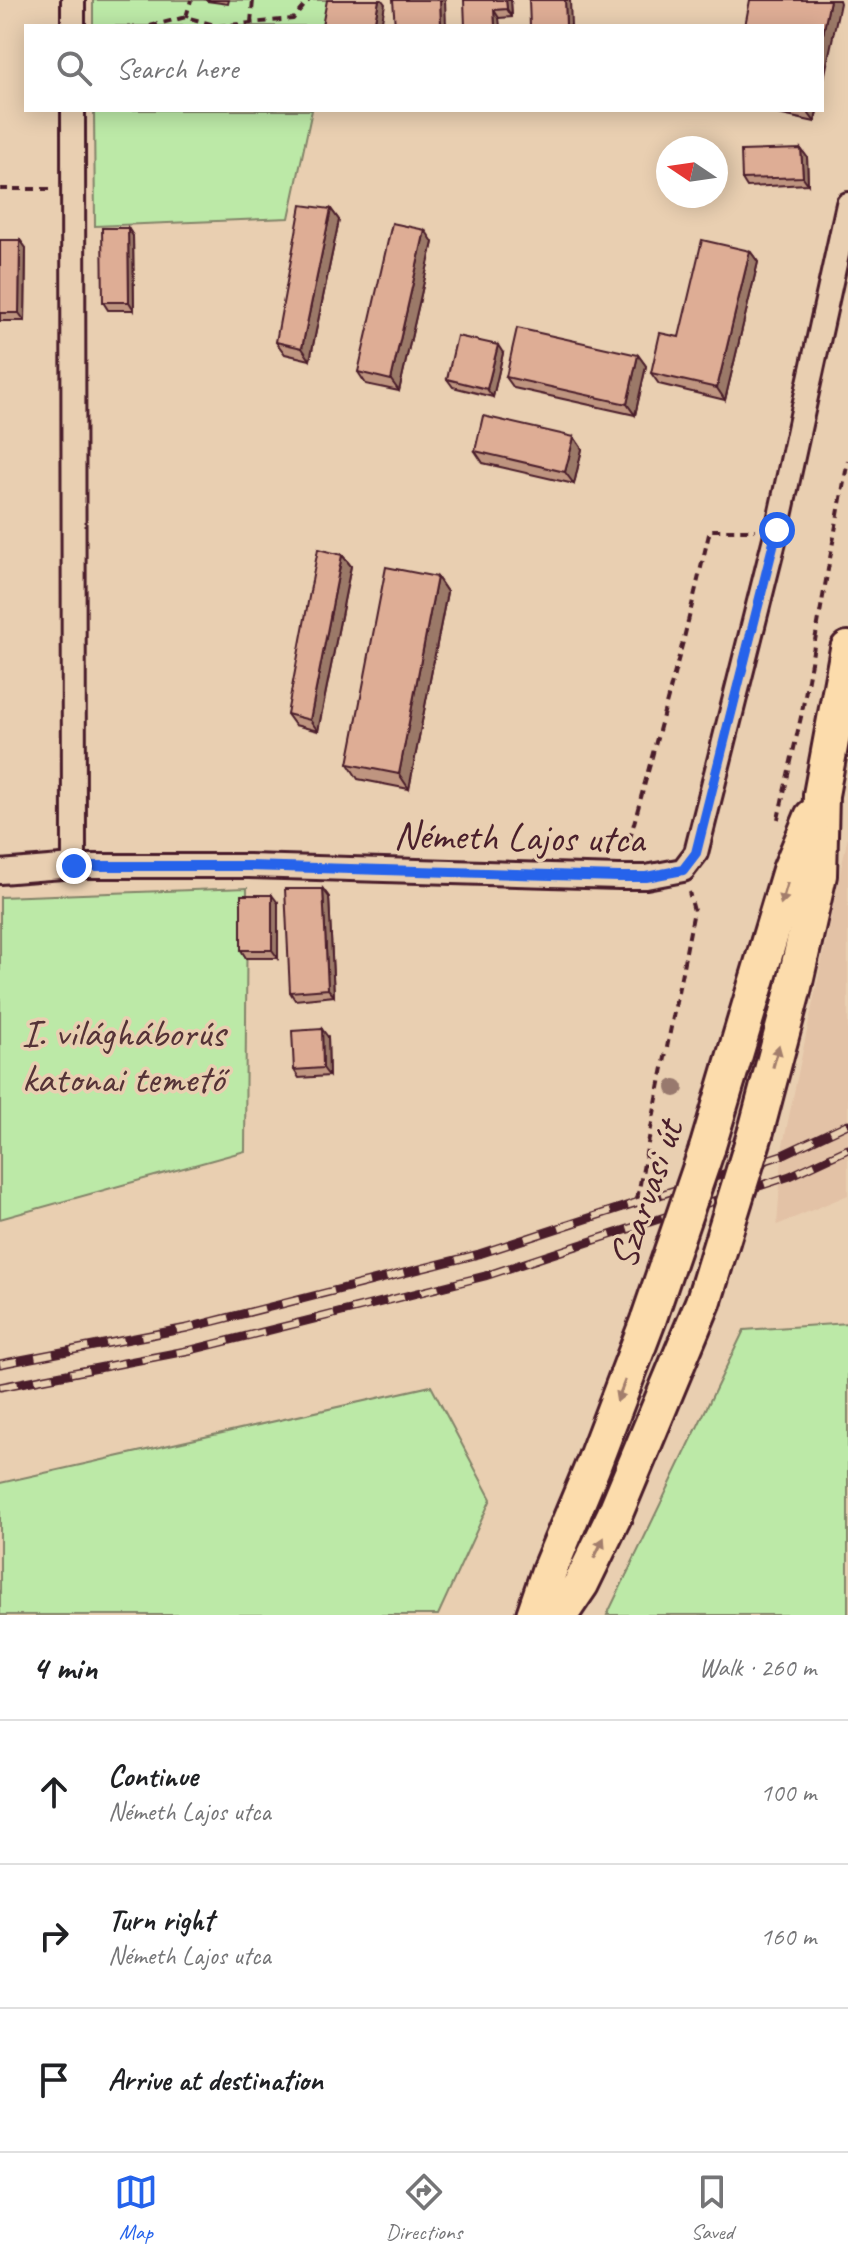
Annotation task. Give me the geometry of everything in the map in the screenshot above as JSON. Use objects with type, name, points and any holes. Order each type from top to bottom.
[{"type":"main road","name":"Szarvasi út","points":[[560,1615],[581,1584],[614,1516],[704,1300],[756,1131],[793,991],[819,875],[821,795],[848,649]]},
{"type":"main road","name":"Szarvasi út","points":[[534,1615],[649,1318],[707,1149],[790,870],[821,795]]},
{"type":"street","points":[[73,0],[73,24]]},
{"type":"street","points":[[73,112],[74,866]]},
{"type":"street","name":"Németh Lajos utca","points":[[0,872],[74,866],[249,866],[646,877],[683,870],[696,853],[777,530],[848,204]]},
{"type":"path","points":[[186,17],[191,0]]},
{"type":"path","points":[[251,23],[253,0]]},
{"type":"path","points":[[240,24],[293,19],[309,0]]},
{"type":"path","points":[[158,24],[186,17],[211,24]]},
{"type":"path","points":[[0,189],[73,189]]},
{"type":"path","points":[[777,821],[801,717],[848,460]]},
{"type":"path","points":[[619,877],[710,530],[777,530]]},
{"type":"path","points":[[637,1199],[694,911],[683,870]]},
{"type":"shaded area","points":[[848,836],[848,1195],[777,1225],[783,1145]]},
{"type":"green space","points":[[93,0],[334,0],[329,24],[93,24]]},
{"type":"green space","points":[[94,112],[312,112],[289,218],[95,226]]},
{"type":"green space","name":"I. világháborús katonai temető","points":[[247,888],[245,1151],[0,1219],[0,897]]},
{"type":"green space","points":[[848,1323],[848,1615],[607,1615],[744,1330]]},
{"type":"green space","points":[[431,1386],[491,1499],[438,1615],[0,1615],[0,1483]]},
{"type":"building","points":[[327,0],[379,0],[374,24],[322,24]]},
{"type":"building","points":[[393,0],[440,0],[441,24],[395,24]]},
{"type":"building","points":[[464,0],[506,0],[507,9],[494,10],[495,24],[465,24]]},
{"type":"building","points":[[529,0],[565,0],[566,24],[530,24]]},
{"type":"building","points":[[750,0],[830,0],[824,29],[824,24],[745,24]]},
{"type":"building","points":[[801,149],[803,177],[742,179],[741,151]]},
{"type":"building","points":[[301,205],[331,209],[302,348],[276,342]]},
{"type":"building","points":[[392,223],[425,230],[391,380],[358,372]]},
{"type":"building","points":[[102,228],[128,228],[129,302],[103,302]]},
{"type":"building","points":[[0,240],[20,240],[19,313],[0,313]]},
{"type":"building","points":[[702,240],[750,251],[717,388],[651,373],[660,333],[679,337]]},
{"type":"building","points":[[517,328],[638,355],[627,404],[506,377]]},
{"type":"building","points":[[457,336],[498,345],[487,389],[447,379]]},
{"type":"building","points":[[483,416],[574,437],[565,472],[475,451]]},
{"type":"building","points":[[318,549],[342,555],[310,720],[287,714]]},
{"type":"building","points":[[386,567],[437,577],[399,774],[348,764]]},
{"type":"building","points":[[285,889],[323,889],[328,989],[290,992]]},
{"type":"building","points":[[241,895],[272,895],[272,950],[241,950]]},
{"type":"building","points":[[322,1029],[323,1068],[294,1070],[292,1031]]},
{"type":"railway","points":[[0,1364],[187,1328],[479,1254],[782,1155],[848,1124]]},
{"type":"railway","points":[[0,1387],[191,1350],[485,1276],[790,1176],[848,1149]]},
{"type":"route","points":[[74,866],[249,866],[619,877],[646,877],[683,870],[696,853],[777,530]]}]
